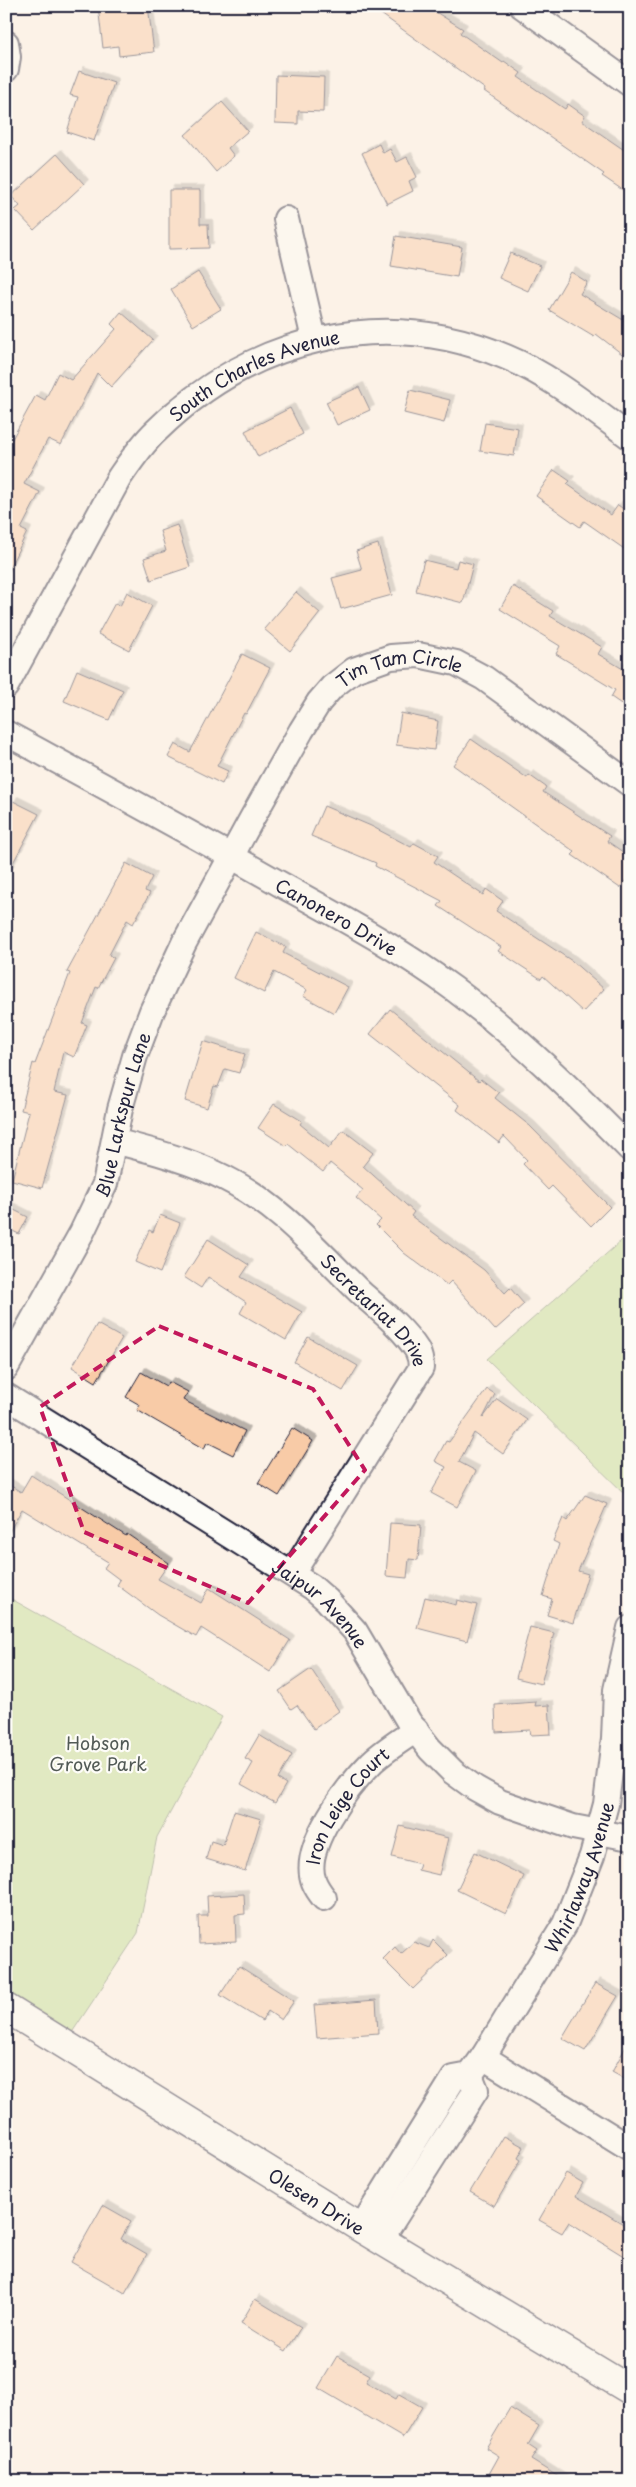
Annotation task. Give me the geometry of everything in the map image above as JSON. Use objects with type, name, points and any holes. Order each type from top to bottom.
[{"type":"street","points":[[535,10],[630,84]]},
{"type":"street","points":[[6,42],[8,57],[6,69]]},
{"type":"street","points":[[286,219],[314,339]]},
{"type":"street","name":"South Charles Avenue","points":[[6,686],[119,478],[154,432],[193,397],[233,371],[285,348],[314,339],[367,333],[424,334],[466,343],[506,357],[542,375],[630,437]]},
{"type":"street","name":"Tim Tam Circle","points":[[232,857],[319,702],[332,687],[354,670],[391,657],[431,656],[469,669],[630,784]]},
{"type":"street","name":"Canonero Drive","points":[[6,734],[387,944],[453,988],[534,1054],[630,1149]]},
{"type":"street","name":"Blue Larkspur Lane","points":[[6,1368],[105,1184],[135,1056],[152,1011],[184,943],[232,857]]},
{"type":"street","name":"Secretariat Drive","points":[[114,1141],[192,1163],[226,1178],[252,1194],[284,1218],[391,1322],[416,1349],[421,1358],[421,1368],[292,1574]]},
{"type":"street","name":"Jaipur Avenue","points":[[6,1396],[292,1574],[327,1600],[354,1631],[430,1749],[453,1772],[475,1788],[500,1802],[573,1827],[630,1838]]},
{"type":"street","name":"Whirlaway Avenue","points":[[477,2066],[565,1924],[600,1832],[606,1804],[614,1739],[616,1690],[630,1628]]},
{"type":"street","name":"Iron Leige Court","points":[[324,1898],[313,1880],[313,1860],[318,1839],[330,1816],[353,1783],[373,1762],[416,1730]]},
{"type":"street","name":"Olesen Drive","points":[[6,2008],[630,2390]]},
{"type":"street","points":[[371,2233],[454,2078],[477,2066],[630,2148]]},
{"type":"highlighted area","points":[[159,1326],[313,1389],[365,1470],[248,1603],[84,1532],[40,1407]]},
{"type":"green space","points":[[630,1233],[630,1499],[487,1359]]},
{"type":"green space","name":"Hobson Grove Park","points":[[6,1596],[222,1717],[157,1837],[138,1933],[71,2034],[6,1994]]},
{"type":"building","points":[[98,6],[148,6],[154,52],[119,56],[118,46],[103,48]]},
{"type":"building","points":[[370,6],[426,6],[463,29],[460,33],[503,63],[504,61],[521,73],[518,77],[565,109],[568,104],[585,116],[582,121],[630,154],[630,195],[602,176],[604,174],[484,91],[485,89]]},
{"type":"building","points":[[79,71],[114,83],[94,141],[67,132],[78,97],[70,95]]},
{"type":"building","points":[[276,75],[324,77],[323,112],[298,111],[298,124],[275,123]]},
{"type":"building","points":[[222,102],[248,131],[228,148],[234,156],[216,172],[185,135]]},
{"type":"building","points":[[379,144],[383,153],[390,149],[397,162],[407,157],[417,177],[409,181],[413,191],[387,204],[362,153]]},
{"type":"building","points":[[57,154],[84,184],[34,230],[15,210],[20,206],[11,196]]},
{"type":"building","points":[[169,190],[200,190],[200,224],[208,224],[209,248],[169,249]]},
{"type":"building","points":[[396,236],[462,247],[457,277],[391,266]]},
{"type":"building","points":[[510,253],[540,266],[528,291],[499,278]]},
{"type":"building","points":[[198,272],[221,309],[193,326],[171,289]]},
{"type":"building","points":[[571,272],[587,282],[580,294],[630,324],[630,360],[596,334],[594,337],[549,310]]},
{"type":"building","points":[[121,312],[153,340],[111,387],[97,373],[61,445],[48,439],[24,484],[40,492],[21,529],[27,532],[6,575],[6,450],[36,395],[45,400],[58,373],[71,380],[116,329],[111,324]]},
{"type":"building","points":[[359,387],[370,410],[337,425],[326,402]]},
{"type":"building","points":[[410,390],[450,400],[444,423],[404,413]]},
{"type":"building","points":[[290,408],[303,434],[258,457],[245,431]]},
{"type":"building","points":[[485,423],[518,428],[514,456],[480,451]]},
{"type":"building","points":[[554,470],[570,481],[567,484],[611,515],[618,505],[630,514],[630,553],[584,521],[580,527],[536,496]]},
{"type":"building","points":[[177,525],[190,567],[151,580],[144,558],[166,551],[160,531]]},
{"type":"building","points":[[378,544],[392,595],[341,609],[332,578],[362,570],[356,551]]},
{"type":"building","points":[[424,560],[456,568],[458,560],[473,564],[463,603],[416,591]]},
{"type":"building","points":[[513,586],[553,611],[550,616],[602,647],[598,654],[628,672],[630,669],[630,710],[611,697],[615,690],[556,654],[560,646],[500,609]]},
{"type":"building","points":[[127,592],[152,606],[129,650],[98,634],[115,603],[120,606]]},
{"type":"building","points":[[296,592],[320,613],[290,651],[264,629]]},
{"type":"building","points":[[242,654],[270,668],[217,766],[228,771],[222,784],[168,757],[175,744],[190,752]]},
{"type":"building","points":[[77,670],[123,690],[109,720],[64,701]]},
{"type":"building","points":[[401,713],[438,721],[434,750],[396,745]]},
{"type":"building","points":[[471,739],[527,778],[529,775],[546,787],[543,792],[610,836],[607,841],[630,857],[630,874],[620,888],[572,855],[575,852],[453,765]]},
{"type":"building","points":[[13,801],[39,814],[6,876],[6,814]]},
{"type":"building","points":[[324,806],[371,826],[411,847],[414,843],[438,856],[434,862],[483,895],[486,889],[503,901],[496,911],[572,961],[604,989],[583,1012],[543,976],[541,979],[498,951],[501,947],[438,906],[442,901],[375,866],[376,863],[311,836]]},
{"type":"building","points":[[126,863],[152,877],[145,891],[150,893],[133,924],[127,920],[109,955],[114,958],[98,988],[96,987],[82,1023],[87,1025],[74,1057],[63,1052],[54,1092],[68,1095],[42,1188],[12,1180],[29,1112],[21,1110],[33,1063],[35,1064],[70,973],[67,972]]},
{"type":"building","points":[[256,932],[286,947],[283,953],[348,987],[334,1013],[303,996],[307,990],[274,972],[264,993],[234,978]]},
{"type":"building","points":[[390,1009],[479,1081],[481,1079],[499,1093],[495,1098],[530,1126],[610,1207],[591,1226],[552,1186],[548,1190],[523,1164],[527,1160],[504,1136],[499,1143],[457,1110],[460,1105],[370,1034]]},
{"type":"building","points":[[203,1041],[245,1054],[239,1073],[225,1069],[218,1087],[214,1086],[207,1108],[185,1101]]},
{"type":"building","points":[[274,1104],[302,1121],[300,1124],[329,1148],[343,1130],[373,1153],[363,1166],[414,1212],[411,1216],[484,1270],[505,1293],[510,1288],[524,1304],[495,1330],[451,1281],[447,1285],[404,1253],[376,1225],[381,1220],[356,1198],[363,1190],[330,1163],[323,1172],[288,1144],[286,1146],[258,1128]]},
{"type":"building","points":[[6,1206],[28,1217],[19,1234],[6,1228]]},
{"type":"building","points":[[160,1215],[180,1223],[160,1273],[135,1262],[149,1230],[153,1232]]},
{"type":"building","points":[[208,1239],[249,1265],[241,1277],[302,1312],[286,1340],[240,1313],[246,1302],[208,1277],[201,1288],[184,1277]]},
{"type":"building","points":[[97,1324],[122,1338],[96,1382],[72,1367]]},
{"type":"building","points":[[308,1337],[358,1366],[343,1391],[294,1362]]},
{"type":"building","points":[[141,1372],[166,1386],[169,1382],[188,1392],[183,1400],[245,1431],[233,1455],[207,1442],[204,1449],[137,1410],[140,1405],[126,1397]]},
{"type":"building","points":[[487,1389],[495,1394],[483,1418],[497,1399],[527,1420],[503,1454],[474,1433],[459,1462],[476,1471],[457,1507],[431,1493],[446,1467],[435,1461],[446,1441],[449,1442]]},
{"type":"building","points":[[292,1428],[313,1441],[279,1496],[258,1483]]},
{"type":"building","points":[[31,1475],[126,1536],[127,1534],[169,1563],[158,1579],[201,1603],[209,1588],[290,1640],[270,1672],[201,1628],[196,1637],[158,1615],[117,1585],[120,1580],[104,1568],[108,1562],[22,1509],[6,1537],[6,1483],[21,1492]]},
{"type":"building","points":[[585,1495],[607,1504],[578,1571],[588,1574],[573,1623],[547,1615],[552,1599],[543,1596],[559,1544],[553,1541],[563,1518],[567,1521]]},
{"type":"building","points":[[390,1523],[421,1525],[418,1560],[409,1559],[407,1578],[386,1576]]},
{"type":"building","points":[[425,1597],[456,1605],[457,1600],[477,1605],[467,1641],[417,1628]]},
{"type":"building","points":[[530,1627],[554,1633],[541,1684],[516,1678]]},
{"type":"building","points":[[311,1669],[339,1711],[314,1729],[297,1705],[291,1709],[279,1691]]},
{"type":"building","points":[[536,1702],[535,1706],[549,1705],[551,1734],[531,1735],[530,1730],[496,1732],[495,1705]]},
{"type":"building","points":[[259,1735],[292,1755],[278,1779],[286,1784],[275,1803],[241,1784],[253,1763],[245,1759]]},
{"type":"building","points":[[234,1811],[261,1819],[245,1871],[206,1859],[211,1841],[223,1845]]},
{"type":"building","points":[[400,1826],[448,1838],[439,1875],[418,1870],[420,1864],[392,1857]]},
{"type":"building","points":[[475,1852],[524,1876],[506,1914],[457,1890]]},
{"type":"building","points":[[244,1894],[245,1914],[235,1915],[236,1942],[199,1944],[198,1916],[208,1916],[207,1896]]},
{"type":"building","points":[[433,1940],[448,1955],[413,1989],[383,1959],[395,1947],[401,1954],[414,1942],[429,1948]]},
{"type":"building","points":[[239,1966],[294,2001],[281,2020],[268,2011],[262,2021],[220,1995]]},
{"type":"building","points":[[595,1983],[618,1996],[585,2051],[562,2038]]},
{"type":"building","points":[[376,2000],[378,2033],[317,2038],[314,2005]]},
{"type":"building","points":[[630,2039],[630,2082],[612,2072]]},
{"type":"building","points":[[504,2136],[524,2147],[518,2158],[521,2160],[494,2206],[470,2192]]},
{"type":"building","points":[[566,2173],[583,2183],[576,2196],[630,2228],[630,2260],[569,2222],[562,2233],[539,2220]]},
{"type":"building","points":[[103,2205],[131,2221],[121,2239],[147,2254],[125,2293],[71,2262]]},
{"type":"building","points":[[255,2299],[301,2327],[286,2351],[241,2323]]},
{"type":"building","points":[[337,2356],[370,2375],[366,2382],[396,2399],[399,2394],[422,2407],[403,2438],[318,2388]]},
{"type":"building","points":[[510,2408],[539,2426],[528,2445],[537,2451],[531,2460],[565,2481],[499,2481],[489,2474],[499,2456],[486,2448]]}]
